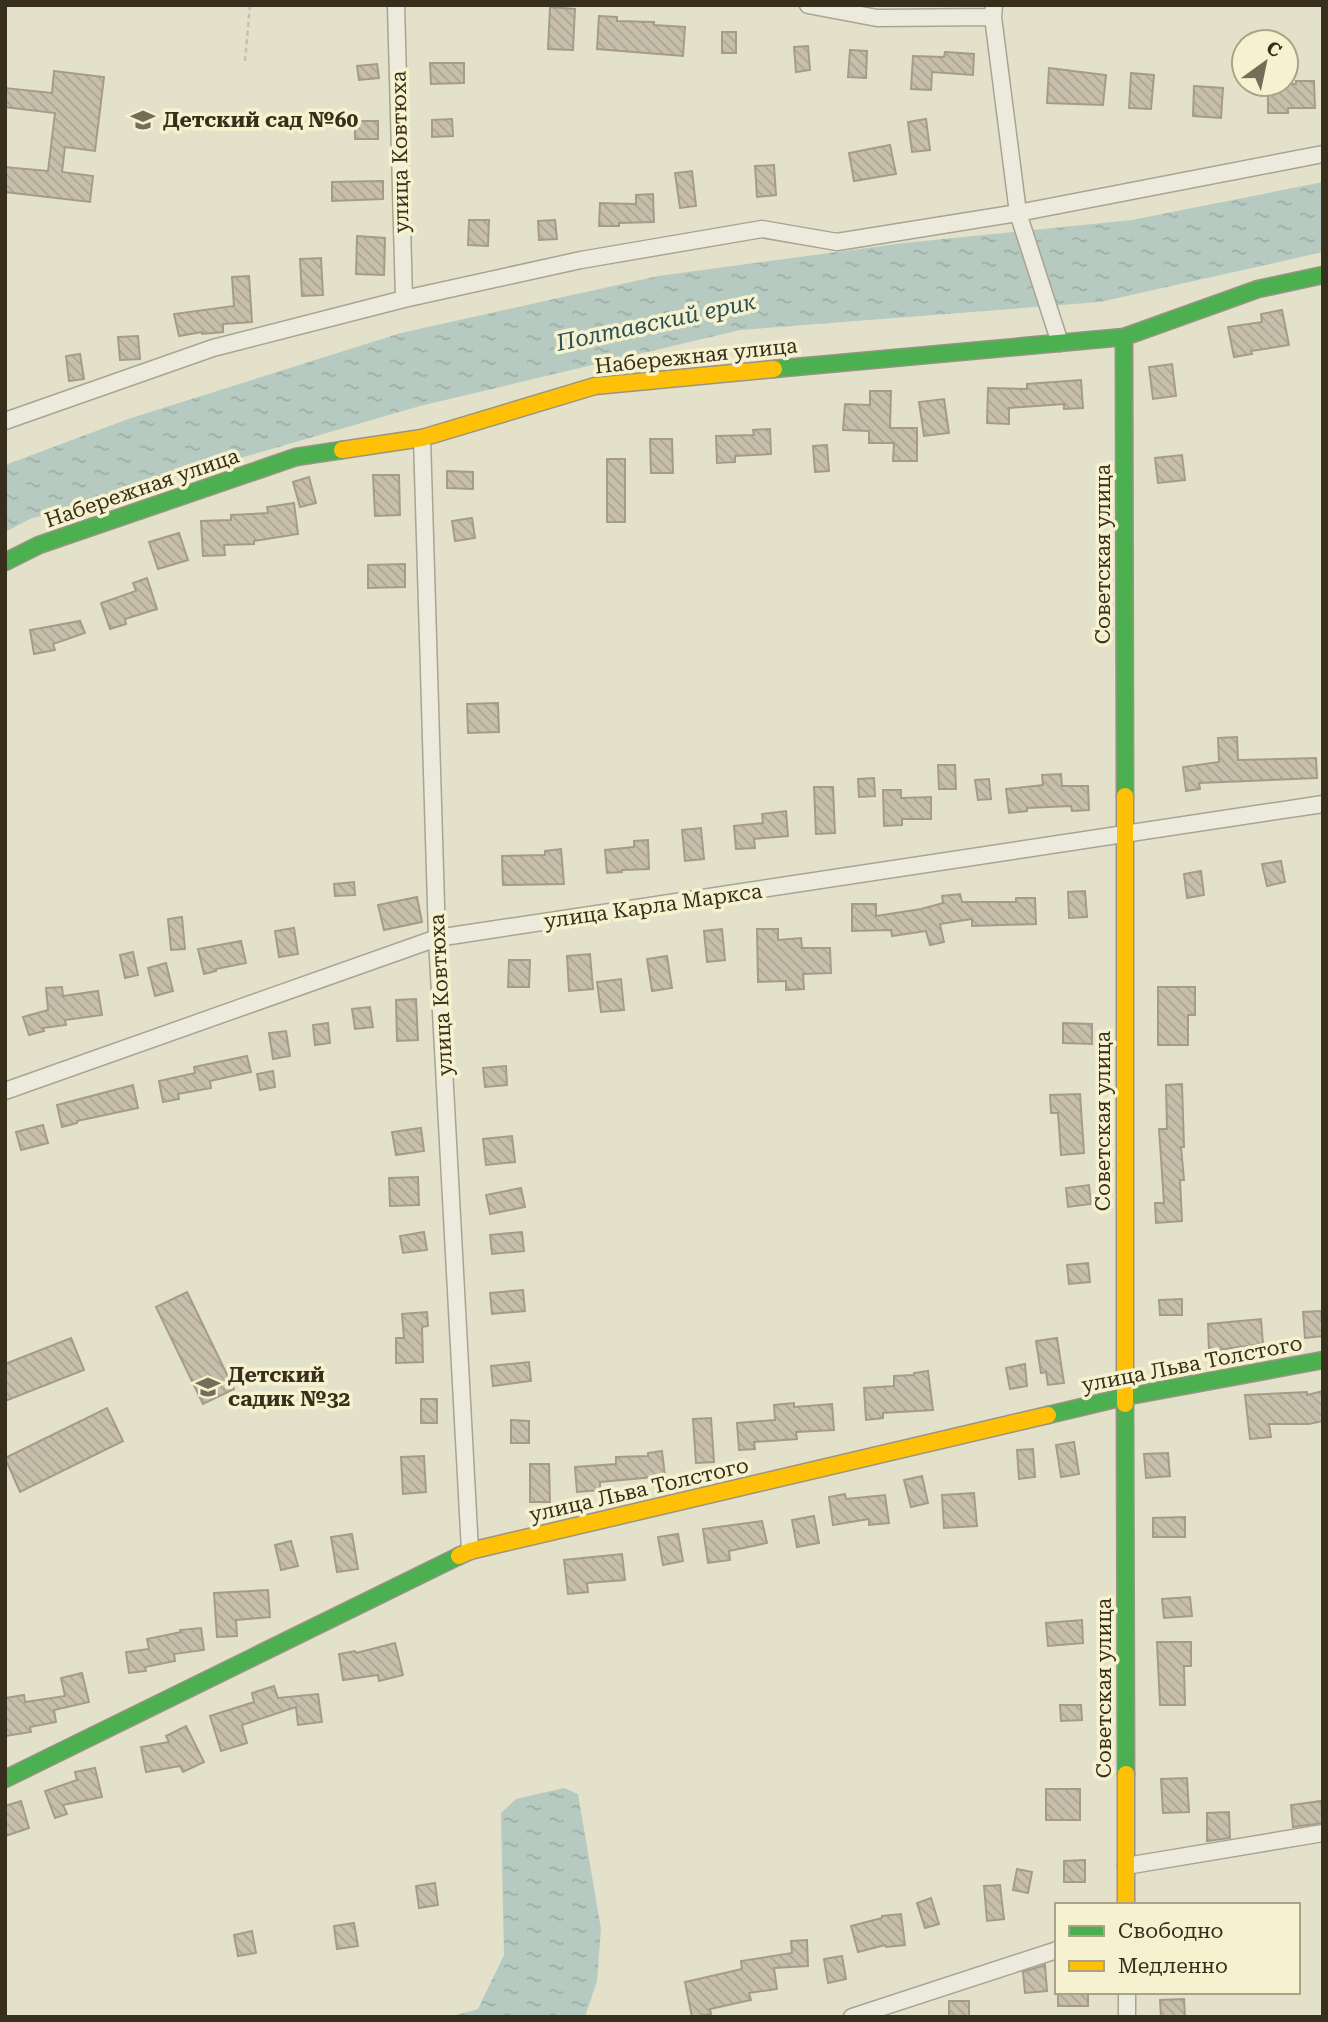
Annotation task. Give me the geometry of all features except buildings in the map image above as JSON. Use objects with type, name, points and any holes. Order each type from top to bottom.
[{"type":"street","name":"улица Ковтюха","points":[[396,5],[404,299]]},
{"type":"street","points":[[808,5],[877,18],[993,11],[1018,213],[1060,343]]},
{"type":"street","points":[[5,421],[213,348],[404,299],[581,260],[762,229],[837,242],[1018,213],[1323,155]]},
{"type":"street","name":"Набережная улица","points":[[5,562],[39,545],[296,457],[422,438],[595,386],[1125,337],[1258,289],[1323,275]]},
{"type":"street","name":"Советская улица","points":[[1125,337],[1126,1903]]},
{"type":"street","name":"улица Ковтюха","points":[[422,438],[438,938],[470,1551]]},
{"type":"street","name":"улица Карла Маркса","points":[[5,1091],[438,938],[1323,804]]},
{"type":"street","name":"улица Льва Толстого","points":[[5,1779],[470,1551],[1124,1397],[1323,1360]]},
{"type":"street","points":[[1126,1866],[1323,1833]]},
{"type":"street","points":[[852,2017],[1055,1951]]},
{"type":"street","points":[[1127,1994],[1127,2017]]},
{"type":"path","points":[[245,61],[250,5]]},
{"type":"water","name":"Полтавский ерик","points":[[1323,182],[1323,252],[1100,302],[740,330],[420,406],[30,519],[5,532],[5,465],[131,418],[401,333],[658,276],[904,243],[1132,220]]},
{"type":"water","points":[[564,1788],[578,1794],[601,1929],[597,1981],[585,2017],[449,2017],[478,2009],[504,1955],[501,1813],[516,1799]]},
{"type":"traffic: fast","points":[[774,369],[1124,337],[1258,289],[1323,275]]},
{"type":"traffic: fast","points":[[1124,337],[1125,796]]},
{"type":"traffic: fast","points":[[5,562],[39,545],[296,457],[342,450]]},
{"type":"traffic: fast","points":[[1048,1415],[1124,1397],[1323,1360]]},
{"type":"traffic: fast","points":[[1125,1404],[1126,1774]]},
{"type":"traffic: fast","points":[[5,1779],[459,1556]]},
{"type":"traffic: slow","points":[[342,450],[422,438],[595,386],[774,369]]},
{"type":"traffic: slow","points":[[1125,796],[1125,1404]]},
{"type":"traffic: slow","points":[[459,1556],[470,1551],[1048,1415]]},
{"type":"traffic: slow","points":[[1126,1774],[1126,1903]]},
{"type":"place","name":"Детский сад №60","points":[[143,120]]},
{"type":"place","name":"Детский садик №32","points":[[208,1387]]}]
